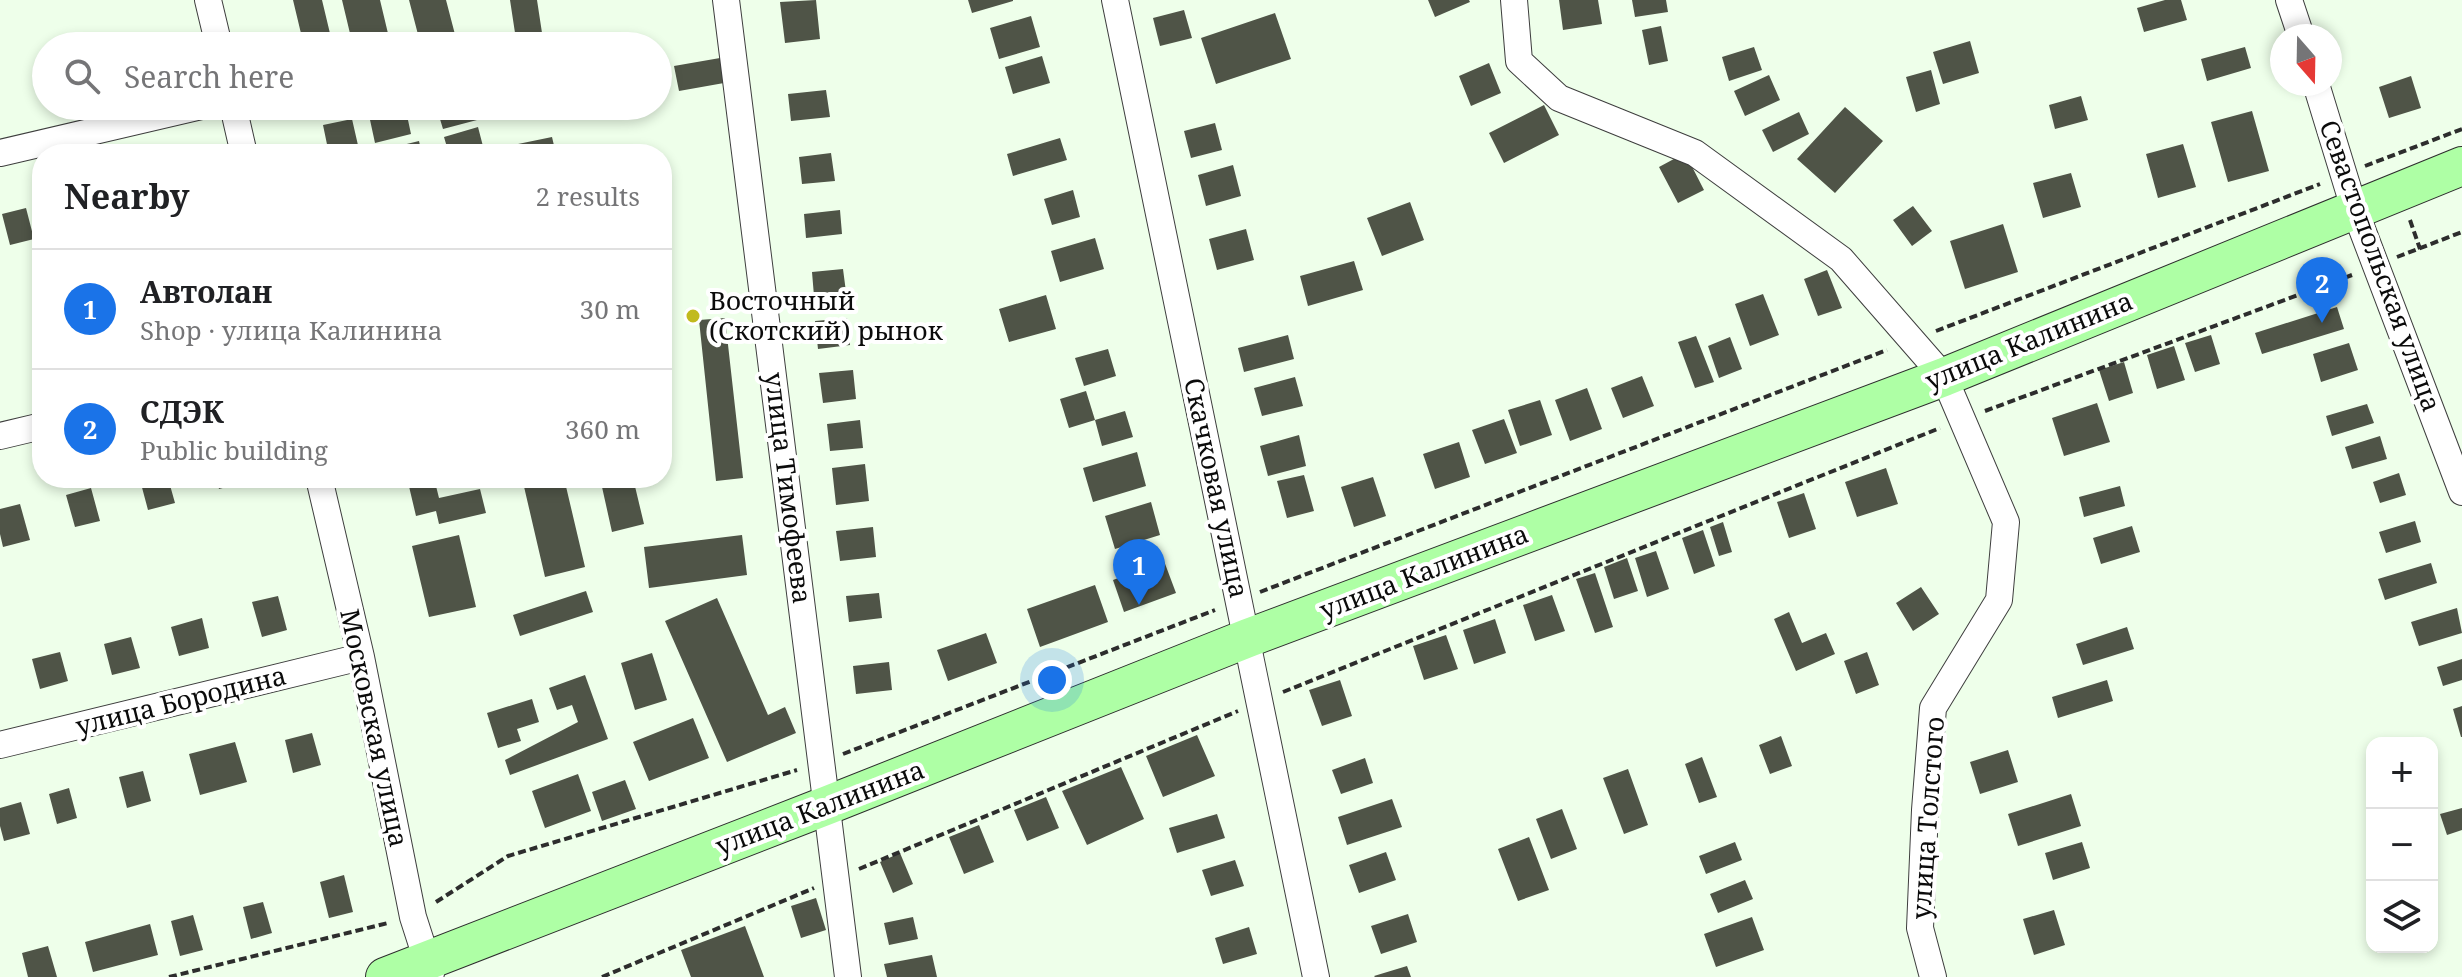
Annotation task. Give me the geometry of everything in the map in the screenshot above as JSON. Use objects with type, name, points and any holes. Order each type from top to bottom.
[{"type":"main road","name":"улица Калинина","points":[[385,977],[430,968],[1248,638],[1944,377],[2349,191],[2462,166]]},
{"type":"street","points":[[208,0],[216,32]]},
{"type":"street","name":"улица Тимофеева","points":[[726,0],[848,977]]},
{"type":"street","name":"Скачковая улица","points":[[1115,0],[1316,977]]},
{"type":"street","name":"улица Толстого","points":[[1514,0],[1519,61],[1559,98],[1695,153],[1841,259],[1944,377],[2006,522],[1999,600],[1933,708],[1920,928],[1933,977]]},
{"type":"street","points":[[2289,0],[2297,24]]},
{"type":"street","name":"Севастопольская улица","points":[[2320,96],[2349,191],[2462,492]]},
{"type":"street","points":[[38,144],[141,120]]},
{"type":"street","points":[[236,120],[242,144]]},
{"type":"street","points":[[0,153],[32,146]]},
{"type":"street","points":[[0,436],[32,428]]},
{"type":"street","name":"Московская улица","points":[[321,488],[361,657],[413,917],[430,968]]},
{"type":"street","name":"улица Бородина","points":[[0,745],[361,657]]},
{"type":"path","points":[[169,977],[413,917],[508,856],[823,762],[1912,341],[2349,191],[2462,129]]},
{"type":"path","points":[[602,977],[1260,701],[1962,419],[2462,232]]},
{"type":"building","points":[[293,0],[322,0],[330,32],[301,32]]},
{"type":"building","points":[[342,0],[380,0],[388,32],[350,32]]},
{"type":"building","points":[[409,0],[446,0],[454,32],[417,32]]},
{"type":"building","points":[[510,0],[537,0],[542,32],[515,32]]},
{"type":"building","points":[[816,0],[820,39],[785,43],[780,2]]},
{"type":"building","points":[[968,0],[1013,0],[1013,1],[972,13]]},
{"type":"building","points":[[1428,0],[1469,0],[1470,2],[1435,17]]},
{"type":"building","points":[[1559,0],[1598,0],[1602,24],[1563,30]]},
{"type":"building","points":[[1632,0],[1666,0],[1668,12],[1635,17]]},
{"type":"building","points":[[2165,0],[2181,0],[2187,20],[2144,32],[2137,8]]},
{"type":"building","points":[[1184,10],[1192,38],[1160,46],[1153,18]]},
{"type":"building","points":[[1275,13],[1291,59],[1216,84],[1201,38]]},
{"type":"building","points":[[1031,16],[1040,47],[999,59],[990,28]]},
{"type":"building","points":[[1661,26],[1668,61],[1649,65],[1642,30]]},
{"type":"building","points":[[1970,41],[1979,73],[1943,84],[1933,52]]},
{"type":"building","points":[[1754,47],[1762,70],[1729,81],[1722,57]]},
{"type":"building","points":[[2245,47],[2251,68],[2207,81],[2201,59]]},
{"type":"building","points":[[1042,56],[1050,83],[1013,94],[1005,67]]},
{"type":"building","points":[[720,58],[724,83],[679,91],[674,66]]},
{"type":"building","points":[[1489,63],[1501,93],[1471,106],[1459,76]]},
{"type":"building","points":[[1931,70],[1940,104],[1916,112],[1906,77]]},
{"type":"building","points":[[1769,75],[1780,100],[1745,116],[1734,91]]},
{"type":"building","points":[[2411,76],[2421,108],[2389,118],[2379,87]]},
{"type":"building","points":[[826,90],[830,117],[791,121],[788,94]]},
{"type":"building","points":[[2081,96],[2088,120],[2055,129],[2049,105]]},
{"type":"building","points":[[1544,105],[1559,135],[1504,163],[1489,133]]},
{"type":"building","points":[[1845,107],[1883,141],[1835,193],[1797,159]]},
{"type":"building","points":[[2252,111],[2269,171],[2228,182],[2211,122]]},
{"type":"building","points":[[1799,112],[1809,134],[1773,152],[1762,130]]},
{"type":"building","points":[[352,120],[358,144],[327,144],[323,125]]},
{"type":"building","points":[[370,120],[408,120],[411,134],[375,143]]},
{"type":"building","points":[[440,120],[477,120],[443,129]]},
{"type":"building","points":[[1215,123],[1222,150],[1191,158],[1184,131]]},
{"type":"building","points":[[478,127],[482,144],[446,144],[444,137]]},
{"type":"building","points":[[552,137],[554,144],[518,144]]},
{"type":"building","points":[[1060,138],[1067,160],[1013,176],[1007,154]]},
{"type":"building","points":[[2183,144],[2196,187],[2158,198],[2146,154]]},
{"type":"building","points":[[831,153],[835,181],[802,184],[799,157]]},
{"type":"building","points":[[1685,153],[1704,190],[1678,203],[1659,167]]},
{"type":"building","points":[[1233,165],[1241,196],[1206,206],[1198,175]]},
{"type":"building","points":[[2071,173],[2081,207],[2043,218],[2033,183]]},
{"type":"building","points":[[1073,190],[1080,217],[1052,225],[1044,199]]},
{"type":"building","points":[[1410,202],[1424,240],[1382,256],[1367,218]]},
{"type":"building","points":[[1913,206],[1932,231],[1912,246],[1893,220]]},
{"type":"building","points":[[26,208],[32,240],[10,245],[2,214]]},
{"type":"building","points":[[840,210],[842,234],[806,238],[804,214]]},
{"type":"building","points":[[2003,224],[2018,272],[1965,289],[1950,241]]},
{"type":"building","points":[[1246,229],[1254,260],[1217,270],[1209,239]]},
{"type":"building","points":[[1095,238],[1104,269],[1060,282],[1051,251]]},
{"type":"building","points":[[1354,261],[1363,290],[1308,306],[1300,276]]},
{"type":"building","points":[[843,269],[846,292],[814,296],[812,272]]},
{"type":"building","points":[[1827,270],[1842,308],[1818,316],[1804,279]]},
{"type":"building","points":[[1763,294],[1779,335],[1750,346],[1735,304]]},
{"type":"building","points":[[1046,295],[1056,329],[1009,342],[999,309]]},
{"type":"building","points":[[2337,307],[2344,329],[2262,354],[2255,333]]},
{"type":"building","points":[[725,318],[743,478],[716,481],[699,320]]},
{"type":"building","points":[[847,318],[850,345],[818,349],[815,321]]},
{"type":"building","points":[[1288,335],[1294,359],[1244,372],[1238,348]]},
{"type":"building","points":[[2211,335],[2220,364],[2195,372],[2185,343]]},
{"type":"building","points":[[1696,336],[1714,382],[1695,388],[1678,342]]},
{"type":"building","points":[[1730,337],[1742,369],[1719,378],[1708,346]]},
{"type":"building","points":[[2349,343],[2358,370],[2321,382],[2313,354]]},
{"type":"building","points":[[2174,346],[2185,380],[2157,389],[2147,355]]},
{"type":"building","points":[[1108,349],[1116,376],[1084,386],[1075,358]]},
{"type":"building","points":[[2124,362],[2133,393],[2109,401],[2099,370]]},
{"type":"building","points":[[853,370],[856,399],[823,403],[819,373]]},
{"type":"building","points":[[1642,376],[1654,406],[1623,418],[1611,388]]},
{"type":"building","points":[[1295,377],[1303,406],[1262,416],[1254,388]]},
{"type":"building","points":[[1587,388],[1602,429],[1570,441],[1555,400]]},
{"type":"building","points":[[1086,391],[1095,420],[1069,428],[1060,399]]},
{"type":"building","points":[[1540,400],[1552,435],[1520,446],[1508,410]]},
{"type":"building","points":[[2097,403],[2110,442],[2064,456],[2052,418]]},
{"type":"building","points":[[2367,404],[2374,423],[2332,436],[2326,416]]},
{"type":"building","points":[[1125,411],[1133,437],[1102,446],[1095,420]]},
{"type":"building","points":[[1504,419],[1517,453],[1485,464],[1472,430]]},
{"type":"building","points":[[860,420],[863,448],[830,451],[827,424]]},
{"type":"building","points":[[1299,435],[1306,466],[1268,476],[1260,446]]},
{"type":"building","points":[[2380,436],[2387,459],[2352,469],[2345,447]]},
{"type":"building","points":[[1459,442],[1470,477],[1435,489],[1423,454]]},
{"type":"building","points":[[1137,452],[1146,486],[1093,502],[1083,468]]},
{"type":"building","points":[[865,464],[869,501],[836,505],[832,468]]},
{"type":"building","points":[[1886,468],[1898,504],[1857,517],[1845,482]]},
{"type":"building","points":[[2399,473],[2406,495],[2380,503],[2373,482]]},
{"type":"building","points":[[1304,475],[1314,511],[1287,518],[1277,481]]},
{"type":"building","points":[[1373,477],[1386,516],[1354,527],[1341,487]]},
{"type":"building","points":[[2120,486],[2125,506],[2084,517],[2079,497]]},
{"type":"building","points":[[91,488],[100,521],[75,527],[66,495]]},
{"type":"building","points":[[142,488],[171,488],[175,503],[148,510]]},
{"type":"building","points":[[409,488],[436,488],[439,498],[480,489],[486,513],[439,524],[436,511],[416,516]]},
{"type":"building","points":[[524,488],[566,488],[585,567],[545,577]]},
{"type":"building","points":[[602,488],[635,488],[644,524],[612,532]]},
{"type":"building","points":[[1804,493],[1816,529],[1789,538],[1777,502]]},
{"type":"building","points":[[1151,502],[1160,535],[1115,549],[1105,516]]},
{"type":"building","points":[[20,504],[30,540],[3,547],[0,509]]},
{"type":"building","points":[[2415,521],[2421,542],[2386,553],[2379,532]]},
{"type":"building","points":[[1723,522],[1732,552],[1719,556],[1710,527]]},
{"type":"building","points":[[2132,526],[2140,552],[2101,564],[2093,538]]},
{"type":"building","points":[[873,527],[876,557],[840,561],[836,531]]},
{"type":"building","points":[[1703,530],[1715,566],[1694,574],[1682,538]]},
{"type":"building","points":[[459,535],[476,607],[429,617],[412,546]]},
{"type":"building","points":[[742,535],[747,575],[649,588],[644,547]]},
{"type":"building","points":[[1656,551],[1669,589],[1647,597],[1635,558]]},
{"type":"building","points":[[1627,558],[1638,591],[1614,599],[1604,567]]},
{"type":"building","points":[[1164,561],[1176,593],[1124,612],[1113,580]]},
{"type":"building","points":[[2431,563],[2437,583],[2385,600],[2378,579]]},
{"type":"building","points":[[1595,573],[1613,627],[1595,633],[1576,579]]},
{"type":"building","points":[[1095,585],[1108,622],[1040,647],[1027,609]]},
{"type":"building","points":[[1921,587],[1939,614],[1913,631],[1896,603]]},
{"type":"building","points":[[586,591],[593,612],[520,636],[513,615]]},
{"type":"building","points":[[879,593],[882,618],[849,622],[846,596]]},
{"type":"building","points":[[1552,595],[1565,631],[1535,641],[1523,605]]},
{"type":"building","points":[[278,596],[287,630],[262,637],[252,602]]},
{"type":"building","points":[[717,598],[768,715],[785,707],[796,733],[727,762],[665,621]]},
{"type":"building","points":[[2457,608],[2462,633],[2419,646],[2411,622]]},
{"type":"building","points":[[1789,612],[1802,643],[1826,633],[1835,654],[1796,671],[1774,619]]},
{"type":"building","points":[[202,618],[209,648],[179,656],[171,627]]},
{"type":"building","points":[[1495,619],[1506,653],[1474,664],[1463,630]]},
{"type":"building","points":[[2127,627],[2134,649],[2083,665],[2076,644]]},
{"type":"building","points":[[986,633],[997,663],[948,681],[937,650]]},
{"type":"building","points":[[1446,635],[1458,669],[1424,680],[1413,646]]},
{"type":"building","points":[[131,637],[140,668],[112,675],[104,644]]},
{"type":"building","points":[[60,652],[68,681],[40,689],[32,659]]},
{"type":"building","points":[[1867,652],[1879,685],[1856,694],[1844,661]]},
{"type":"building","points":[[652,653],[667,700],[635,710],[621,663]]},
{"type":"building","points":[[2462,659],[2462,680],[2443,686],[2437,667]]},
{"type":"building","points":[[889,662],[892,690],[856,694],[853,666]]},
{"type":"building","points":[[585,675],[608,739],[510,775],[505,760],[578,722],[572,705],[557,710],[549,688]]},
{"type":"building","points":[[1340,680],[1352,716],[1322,726],[1309,690]]},
{"type":"building","points":[[2107,680],[2113,701],[2058,718],[2052,697]]},
{"type":"building","points":[[532,699],[539,722],[517,729],[521,741],[498,748],[487,713]]},
{"type":"building","points":[[2462,706],[2462,737],[2461,737],[2453,709]]},
{"type":"building","points":[[693,718],[709,758],[649,781],[633,742]]},
{"type":"building","points":[[312,733],[321,765],[293,773],[285,740]]},
{"type":"building","points":[[1197,735],[1215,776],[1163,797],[1146,756]]},
{"type":"building","points":[[1781,736],[1792,766],[1770,774],[1759,745]]},
{"type":"building","points":[[235,742],[247,782],[200,795],[189,754]]},
{"type":"building","points":[[2008,750],[2018,782],[1980,794],[1970,762]]},
{"type":"building","points":[[1702,757],[1717,797],[1699,803],[1685,764]]},
{"type":"building","points":[[1365,758],[1373,783],[1341,794],[1332,770]]},
{"type":"building","points":[[1121,767],[1144,819],[1087,845],[1062,791]]},
{"type":"building","points":[[1628,769],[1648,825],[1624,834],[1603,778]]},
{"type":"building","points":[[143,771],[151,801],[127,808],[119,777]]},
{"type":"building","points":[[578,774],[591,811],[545,828],[532,791]]},
{"type":"building","points":[[625,780],[636,809],[602,821],[592,792]]},
{"type":"building","points":[[69,788],[77,818],[57,824],[49,794]]},
{"type":"building","points":[[2071,794],[2081,826],[2018,846],[2008,814]]},
{"type":"building","points":[[1046,797],[1059,828],[1027,841],[1014,810]]},
{"type":"building","points":[[1392,799],[1402,827],[1347,845],[1338,817]]},
{"type":"building","points":[[21,802],[30,834],[4,841],[0,808]]},
{"type":"building","points":[[2462,808],[2462,830],[2447,835],[2440,814]]},
{"type":"building","points":[[1562,809],[1577,849],[1551,859],[1536,819]]},
{"type":"building","points":[[1217,814],[1225,838],[1177,853],[1169,828]]},
{"type":"building","points":[[979,825],[994,862],[964,874],[949,837]]},
{"type":"building","points":[[1529,837],[1549,890],[1518,901],[1498,849]]},
{"type":"building","points":[[1735,842],[1742,860],[1706,874],[1699,856]]},
{"type":"building","points":[[2082,842],[2090,868],[2053,880],[2045,853]]},
{"type":"building","points":[[1386,852],[1396,880],[1359,893],[1349,865]]},
{"type":"building","points":[[900,853],[913,884],[893,893],[880,862]]},
{"type":"building","points":[[1235,860],[1244,886],[1211,896],[1202,870]]},
{"type":"building","points":[[344,875],[353,912],[329,918],[320,882]]},
{"type":"building","points":[[1745,880],[1753,899],[1718,913],[1710,894]]},
{"type":"building","points":[[816,898],[826,930],[801,938],[791,906]]},
{"type":"building","points":[[263,902],[272,933],[251,939],[243,907]]},
{"type":"building","points":[[2054,910],[2065,945],[2034,955],[2023,919]]},
{"type":"building","points":[[1408,914],[1417,942],[1381,954],[1371,926]]},
{"type":"building","points":[[193,915],[203,950],[180,956],[171,921]]},
{"type":"building","points":[[913,917],[918,939],[889,945],[884,923]]},
{"type":"building","points":[[1752,917],[1764,950],[1716,967],[1704,934]]},
{"type":"building","points":[[150,924],[158,955],[93,972],[85,942]]},
{"type":"building","points":[[745,926],[764,977],[691,977],[681,950]]},
{"type":"building","points":[[1249,927],[1257,954],[1223,964],[1215,938]]},
{"type":"building","points":[[48,946],[57,977],[28,977],[22,953]]},
{"type":"building","points":[[932,955],[937,977],[887,977],[884,964]]},
{"type":"building","points":[[1407,966],[1411,977],[1374,976]]},
{"type":"place","name":"Восточный (Скотский) рынок","points":[[693,316]]},
{"type":"place","name":"СДЭК","points":[[2322,323]]},
{"type":"place","name":"Автолан","points":[[1139,605]]}]
